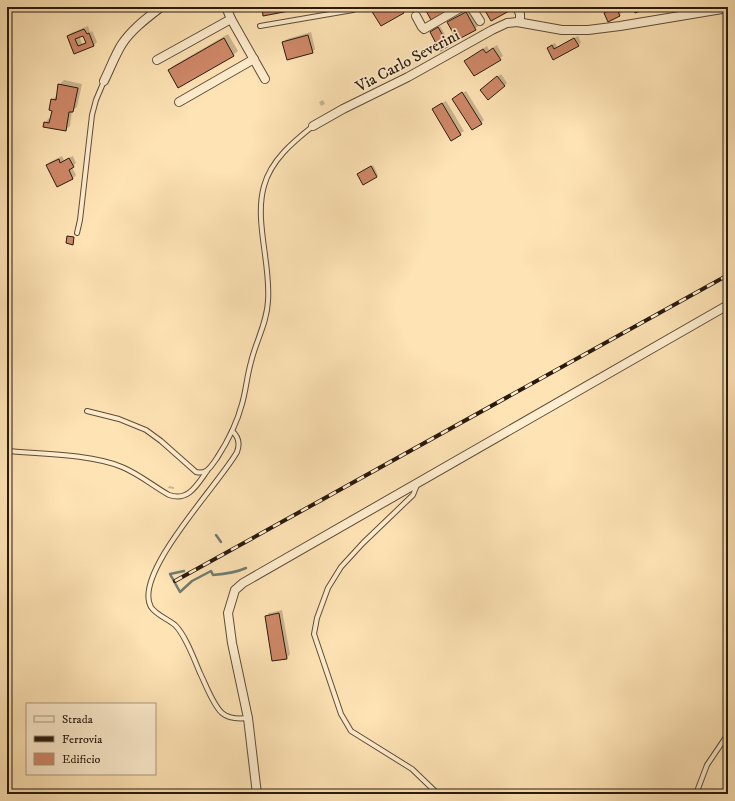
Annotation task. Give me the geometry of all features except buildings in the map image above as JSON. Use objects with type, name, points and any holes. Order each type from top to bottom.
[{"type":"street","points":[[104,81],[120,46],[136,28],[161,7]]},
{"type":"street","points":[[226,7],[231,19],[265,79]]},
{"type":"street","points":[[416,16],[424,29],[462,7]]},
{"type":"street","points":[[471,7],[480,21]]},
{"type":"street","points":[[517,7],[520,14],[520,22]]},
{"type":"street","name":"Via Carlo Severini","points":[[313,126],[343,108],[413,75],[507,23],[520,22],[562,30],[588,30],[728,8]]},
{"type":"street","points":[[157,60],[231,19]]},
{"type":"street","points":[[179,102],[254,59]]},
{"type":"street","points":[[257,794],[248,718],[232,642],[228,613],[235,590],[243,583],[728,305]]},
{"type":"lane","points":[[260,26],[353,10],[359,7]]},
{"type":"lane","points":[[77,233],[80,220],[92,115],[96,100],[104,81]]},
{"type":"lane","points":[[7,452],[83,458],[114,464],[132,472],[169,495],[182,497],[190,494],[224,448],[232,431],[242,405],[251,361],[263,328],[268,307],[268,280],[261,212],[264,186],[269,173],[282,154],[313,126]]},
{"type":"lane","points":[[87,411],[119,419],[141,428],[161,441],[196,472],[203,473],[209,470]]},
{"type":"lane","points":[[232,431],[239,444],[237,452],[162,556],[152,576],[148,599],[151,608],[175,626],[185,641],[222,714],[231,718],[248,718]]},
{"type":"lane","points":[[418,483],[412,495],[341,567],[328,588],[317,618],[314,634],[341,714],[351,731],[412,769],[438,794]]},
{"type":"lane","points":[[696,794],[707,766],[728,734]]},
{"type":"waterway","points":[[216,535],[221,542]]},
{"type":"waterway","points":[[184,571],[170,574],[180,592],[192,581],[211,571],[213,575],[230,573],[246,568]]},
{"type":"railway","points":[[175,581],[728,275]]}]
